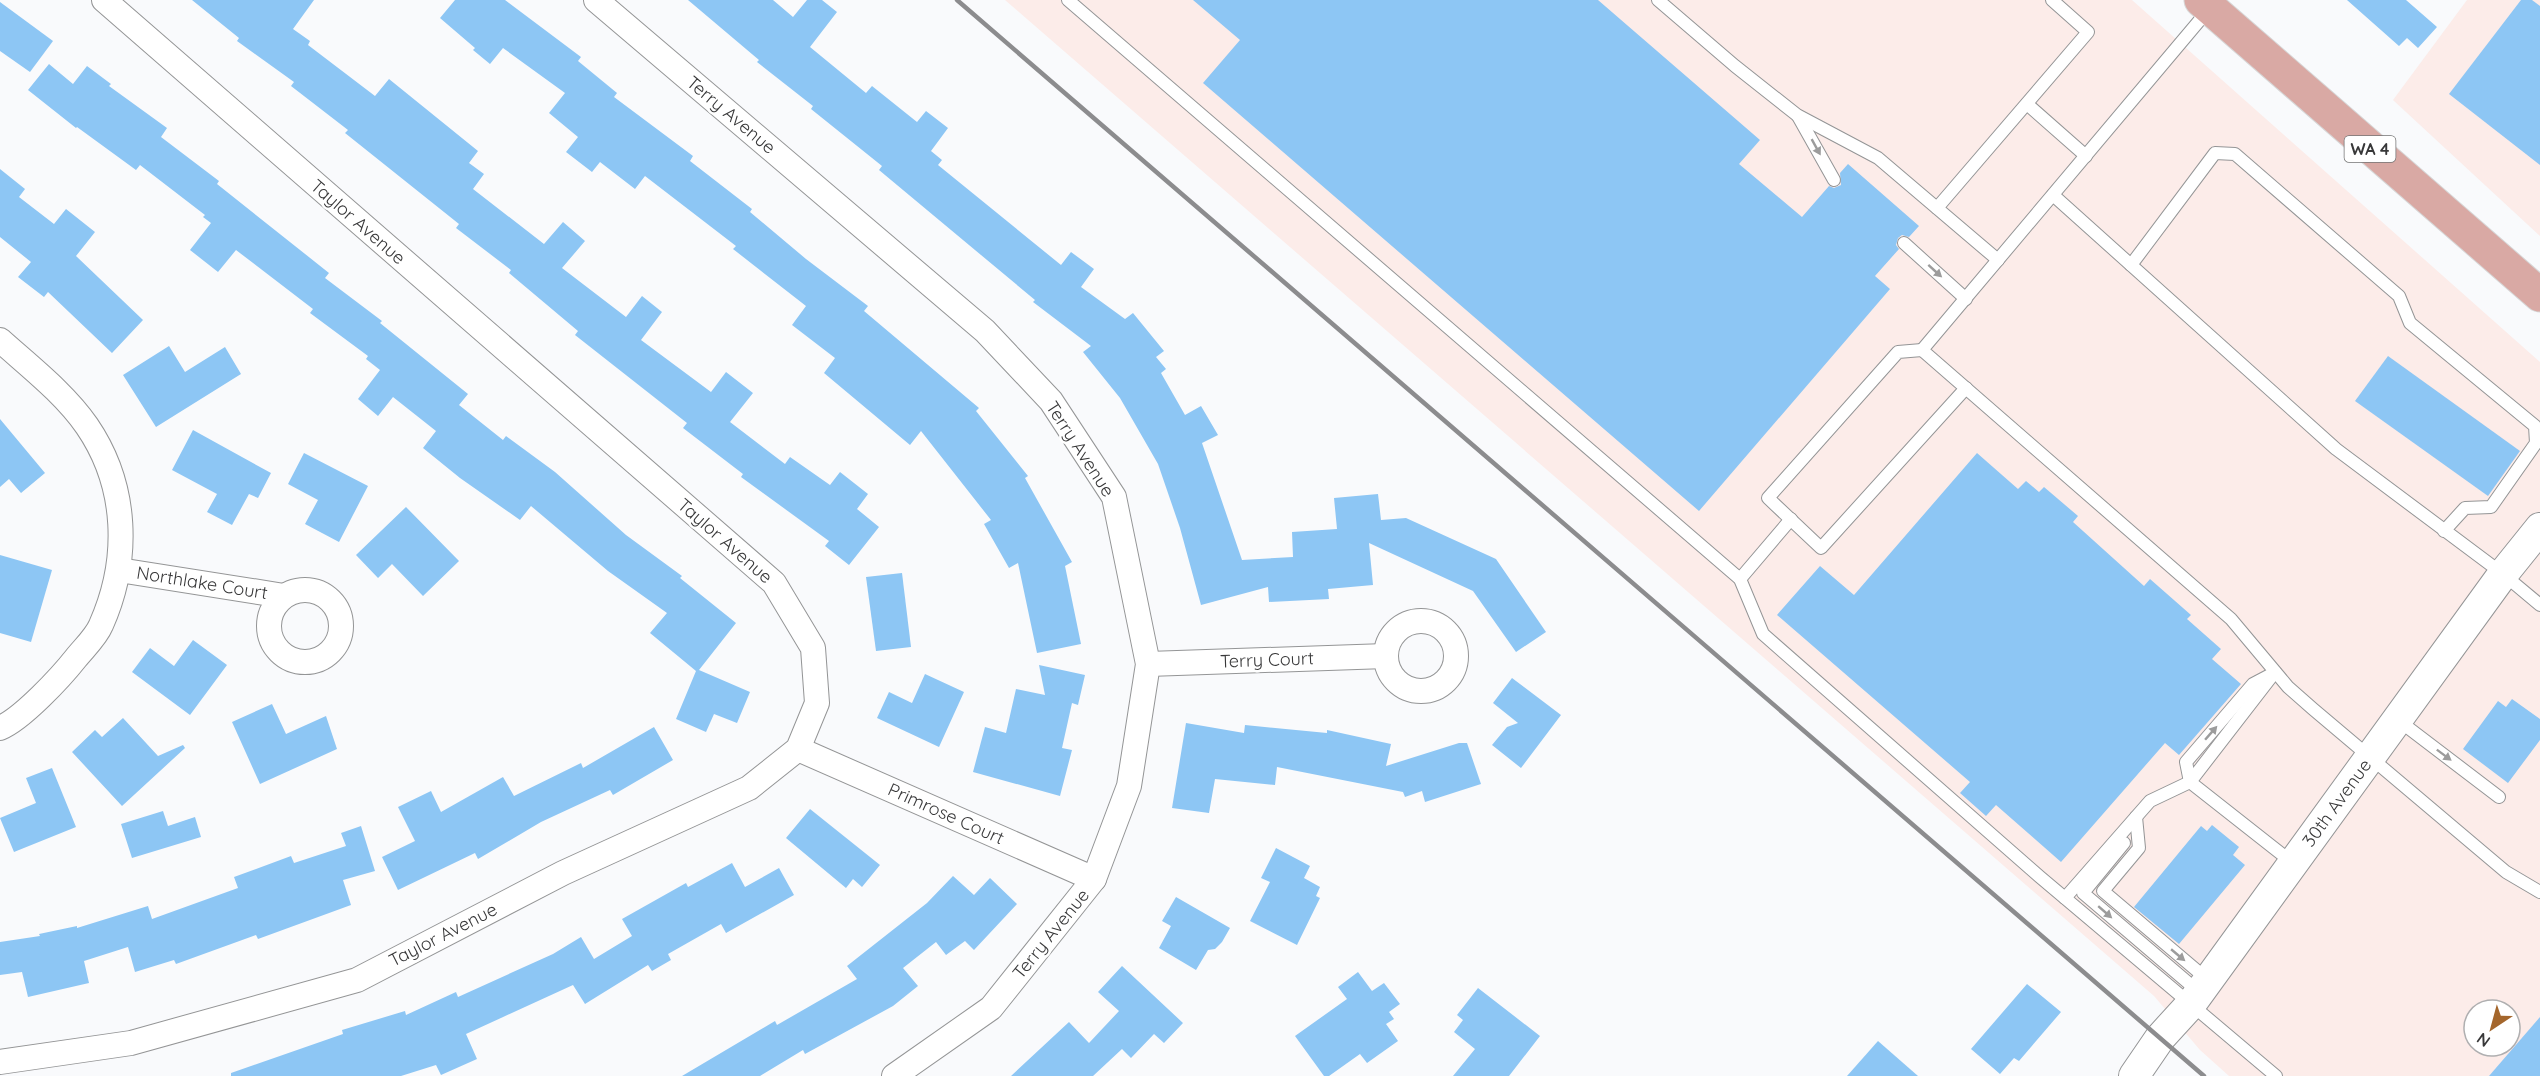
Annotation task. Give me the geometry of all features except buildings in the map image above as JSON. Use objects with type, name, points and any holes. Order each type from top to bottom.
[{"type":"main road","name":"WA 4","points":[[2206,4],[2540,295]]},
{"type":"street","name":"Taylor Avenue","points":[[0,1062],[131,1043],[357,980],[563,873],[749,788],[798,749],[817,703],[813,648],[774,583],[104,0]]},
{"type":"street","name":"Terry Avenue","points":[[596,0],[985,332],[1051,401],[1114,497],[1148,664],[1130,786],[1094,879],[992,1008],[894,1076]]},
{"type":"street","points":[[0,340],[51,385],[87,425],[110,465],[121,525],[119,570],[100,627],[58,681],[0,728]]},
{"type":"street","name":"30th Avenue","points":[[2134,1076],[2160,1038],[2199,992],[2503,574],[2540,528]]},
{"type":"street","name":"Northlake Court","points":[[119,570],[284,596]]},
{"type":"street","name":"Terry Court","points":[[1148,664],[1386,656]]},
{"type":"street","name":"Primrose Court","points":[[798,749],[1094,879]]},
{"type":"lane","points":[[1068,0],[1740,579],[1763,634],[2065,898],[2199,992]]},
{"type":"lane","points":[[1658,0],[1797,115],[1878,158],[1998,260]]},
{"type":"lane","points":[[1936,208],[2088,32],[2052,0]]},
{"type":"lane","points":[[1966,388],[1821,548],[1768,498],[1898,352],[1922,350],[2086,156],[2206,4]]},
{"type":"lane","points":[[2027,104],[2086,156]]},
{"type":"lane","points":[[1797,115],[1834,180]]},
{"type":"lane","points":[[2132,266],[2215,153],[2235,154],[2399,296],[2410,323],[2535,426],[2536,443],[2491,507],[2465,508],[2444,531]]},
{"type":"lane","points":[[2053,195],[2336,449],[2503,574],[2540,605]]},
{"type":"lane","points":[[1904,243],[1966,299]]},
{"type":"lane","points":[[1922,350],[2231,619],[2288,687],[2506,872],[2540,892]]},
{"type":"lane","points":[[1740,579],[1791,519]]},
{"type":"lane","points":[[2065,898],[2150,801],[2190,782],[2275,672]]},
{"type":"lane","points":[[2397,719],[2499,797]]},
{"type":"lane","points":[[2190,782],[2293,863]]},
{"type":"lane","points":[[2136,818],[2139,848],[2103,891],[2276,1076]]},
{"type":"lane","points":[[2136,818],[2125,842],[2083,893],[2199,992]]},
{"type":"shaded area","points":[[1005,0],[2132,0],[2540,362],[2540,1076],[2229,1076],[2200,1050],[2154,996]]},
{"type":"shaded area","points":[[2467,0],[2540,0],[2540,236],[2393,100]]},
{"type":"railway","points":[[957,0],[2204,1076]]}]
